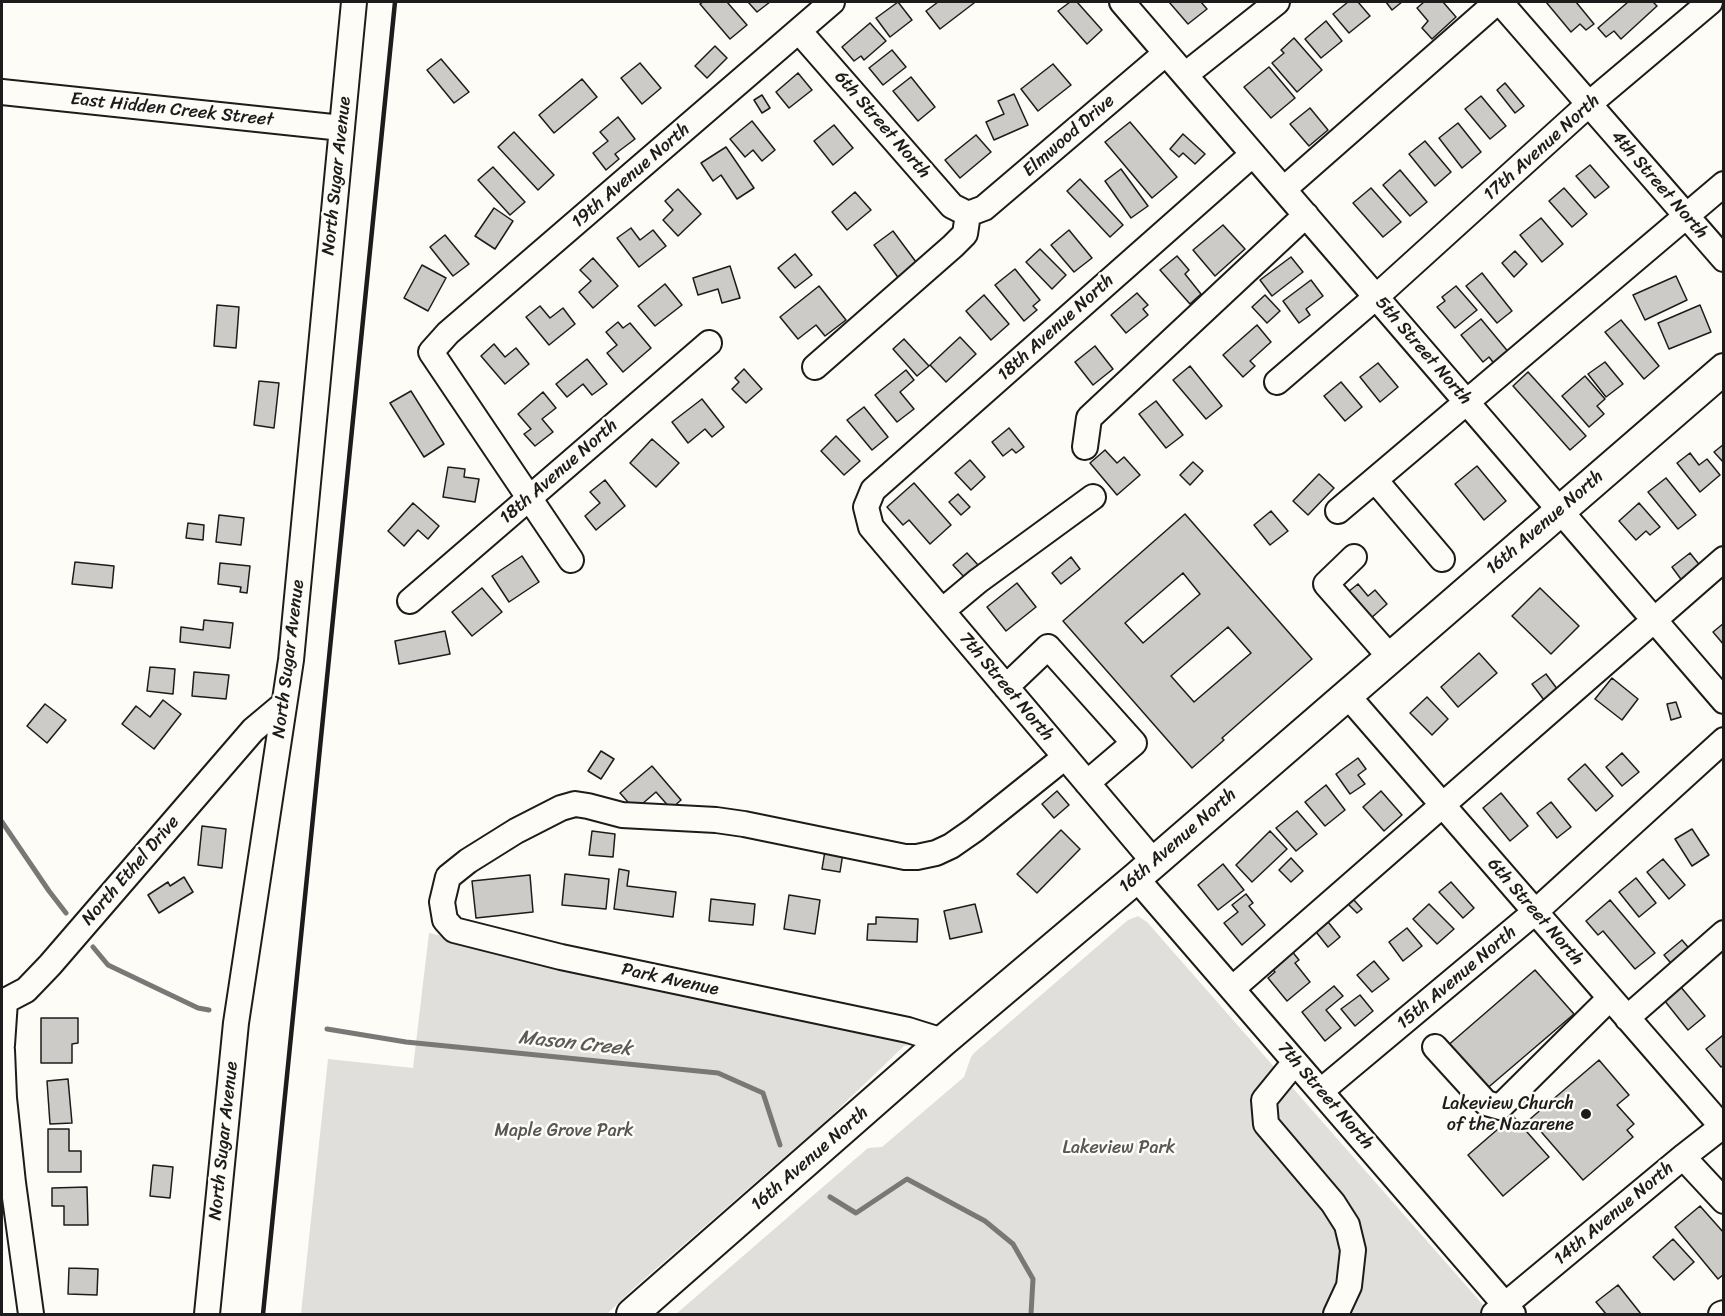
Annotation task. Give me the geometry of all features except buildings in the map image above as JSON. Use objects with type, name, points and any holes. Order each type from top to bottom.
[{"type":"main road","name":"16th Avenue North","points":[[632,1314],[943,1041],[1145,870],[1724,369]]},
{"type":"street","name":"North Sugar Avenue","points":[[207,1314],[236,1023],[284,704],[299,586],[354,2]]},
{"type":"street","name":"19th Avenue North","points":[[530,498],[431,352],[448,333],[832,2]]},
{"type":"street","name":"5th Street North","points":[[1122,2],[1724,701]]},
{"type":"street","points":[[1185,75],[1276,2]]},
{"type":"street","points":[[1284,189],[1499,2]]},
{"type":"street","name":"4th Street North","points":[[1499,2],[1724,260]]},
{"type":"street","name":"17th Avenue North","points":[[1277,382],[1376,297],[1589,105],[1710,2]]},
{"type":"street","name":"6th Street North","points":[[800,30],[952,206],[968,214]]},
{"type":"street","name":"Elmwood Drive","points":[[968,214],[984,208],[1166,52]]},
{"type":"street","name":"East Hidden Creek Street","points":[[2,92],[342,128]]},
{"type":"street","name":"18th Avenue North","points":[[866,507],[873,490],[1253,154]]},
{"type":"street","points":[[1338,511],[1724,184]]},
{"type":"street","points":[[815,367],[953,246],[965,234],[968,214]]},
{"type":"street","points":[[1085,447],[1089,418],[1306,215]]},
{"type":"street","name":"18th Avenue North","points":[[410,601],[709,344]]},
{"type":"street","points":[[1375,480],[1442,559]]},
{"type":"street","points":[[942,611],[978,581],[1092,497]]},
{"type":"street","points":[[530,498],[571,560]]},
{"type":"street","name":"7th Street North","points":[[866,507],[872,527],[1087,783],[1145,870],[1232,989],[1321,1091],[1504,1311]]},
{"type":"street","points":[[1354,557],[1326,585],[1390,657]]},
{"type":"street","points":[[1232,989],[1724,559]]},
{"type":"street","points":[[1006,687],[1048,647],[1134,743],[1087,783]]},
{"type":"street","name":"6th Street North","points":[[1347,695],[1723,1127]]},
{"type":"street","name":"North Ethel Drive","points":[[2,1046],[3,1001],[26,990],[50,965],[253,730],[284,704]]},
{"type":"street","name":"15th Avenue North","points":[[1321,1091],[1535,912],[1724,740]]},
{"type":"street","name":"Park Avenue","points":[[943,1041],[908,1030],[561,957],[454,930],[445,920],[442,902],[448,877],[468,861],[516,831],[561,808],[575,804],[622,815],[716,820],[744,824],[905,857],[917,857],[951,846],[1065,757]]},
{"type":"street","points":[[1627,1018],[1724,933]]},
{"type":"street","points":[[1435,1047],[1486,1103],[1500,1107],[1610,998]]},
{"type":"street","points":[[2,1050],[4,1098],[12,1172],[31,1314]]},
{"type":"street","points":[[1295,1062],[1264,1100],[1266,1124],[1333,1203],[1347,1225],[1353,1250],[1349,1286],[1336,1314]]},
{"type":"street","name":"14th Avenue North","points":[[1504,1311],[1683,1157],[1723,1127]]},
{"type":"street","points":[[1683,1157],[1724,1201]]},
{"type":"green space","name":"Lakeview Park","points":[[1138,916],[1147,922],[1491,1314],[676,1314],[868,1148],[882,1147],[964,1077],[974,1053],[1128,920]]},
{"type":"green space","name":"Maple Grove Park","points":[[429,933],[903,1039],[908,1046],[904,1046],[828,1119],[607,1314],[301,1314],[328,1059],[413,1068]]},
{"type":"waterway","name":"Mason Creek","points":[[2,822],[66,913]]},
{"type":"waterway","name":"Mason Creek","points":[[93,947],[108,965],[198,1008],[209,1010]]},
{"type":"waterway","name":"Mason Creek","points":[[327,1029],[406,1042],[718,1073],[763,1093],[780,1145]]},
{"type":"waterway","name":"Mason Creek","points":[[830,1197],[856,1213],[907,1179],[985,1221],[1013,1244],[1033,1279],[1031,1314]]},
{"type":"railway","points":[[263,1314],[395,2]]},
{"type":"place","name":"Lakeview Church of the Nazarene","points":[[1586,1114]]}]
